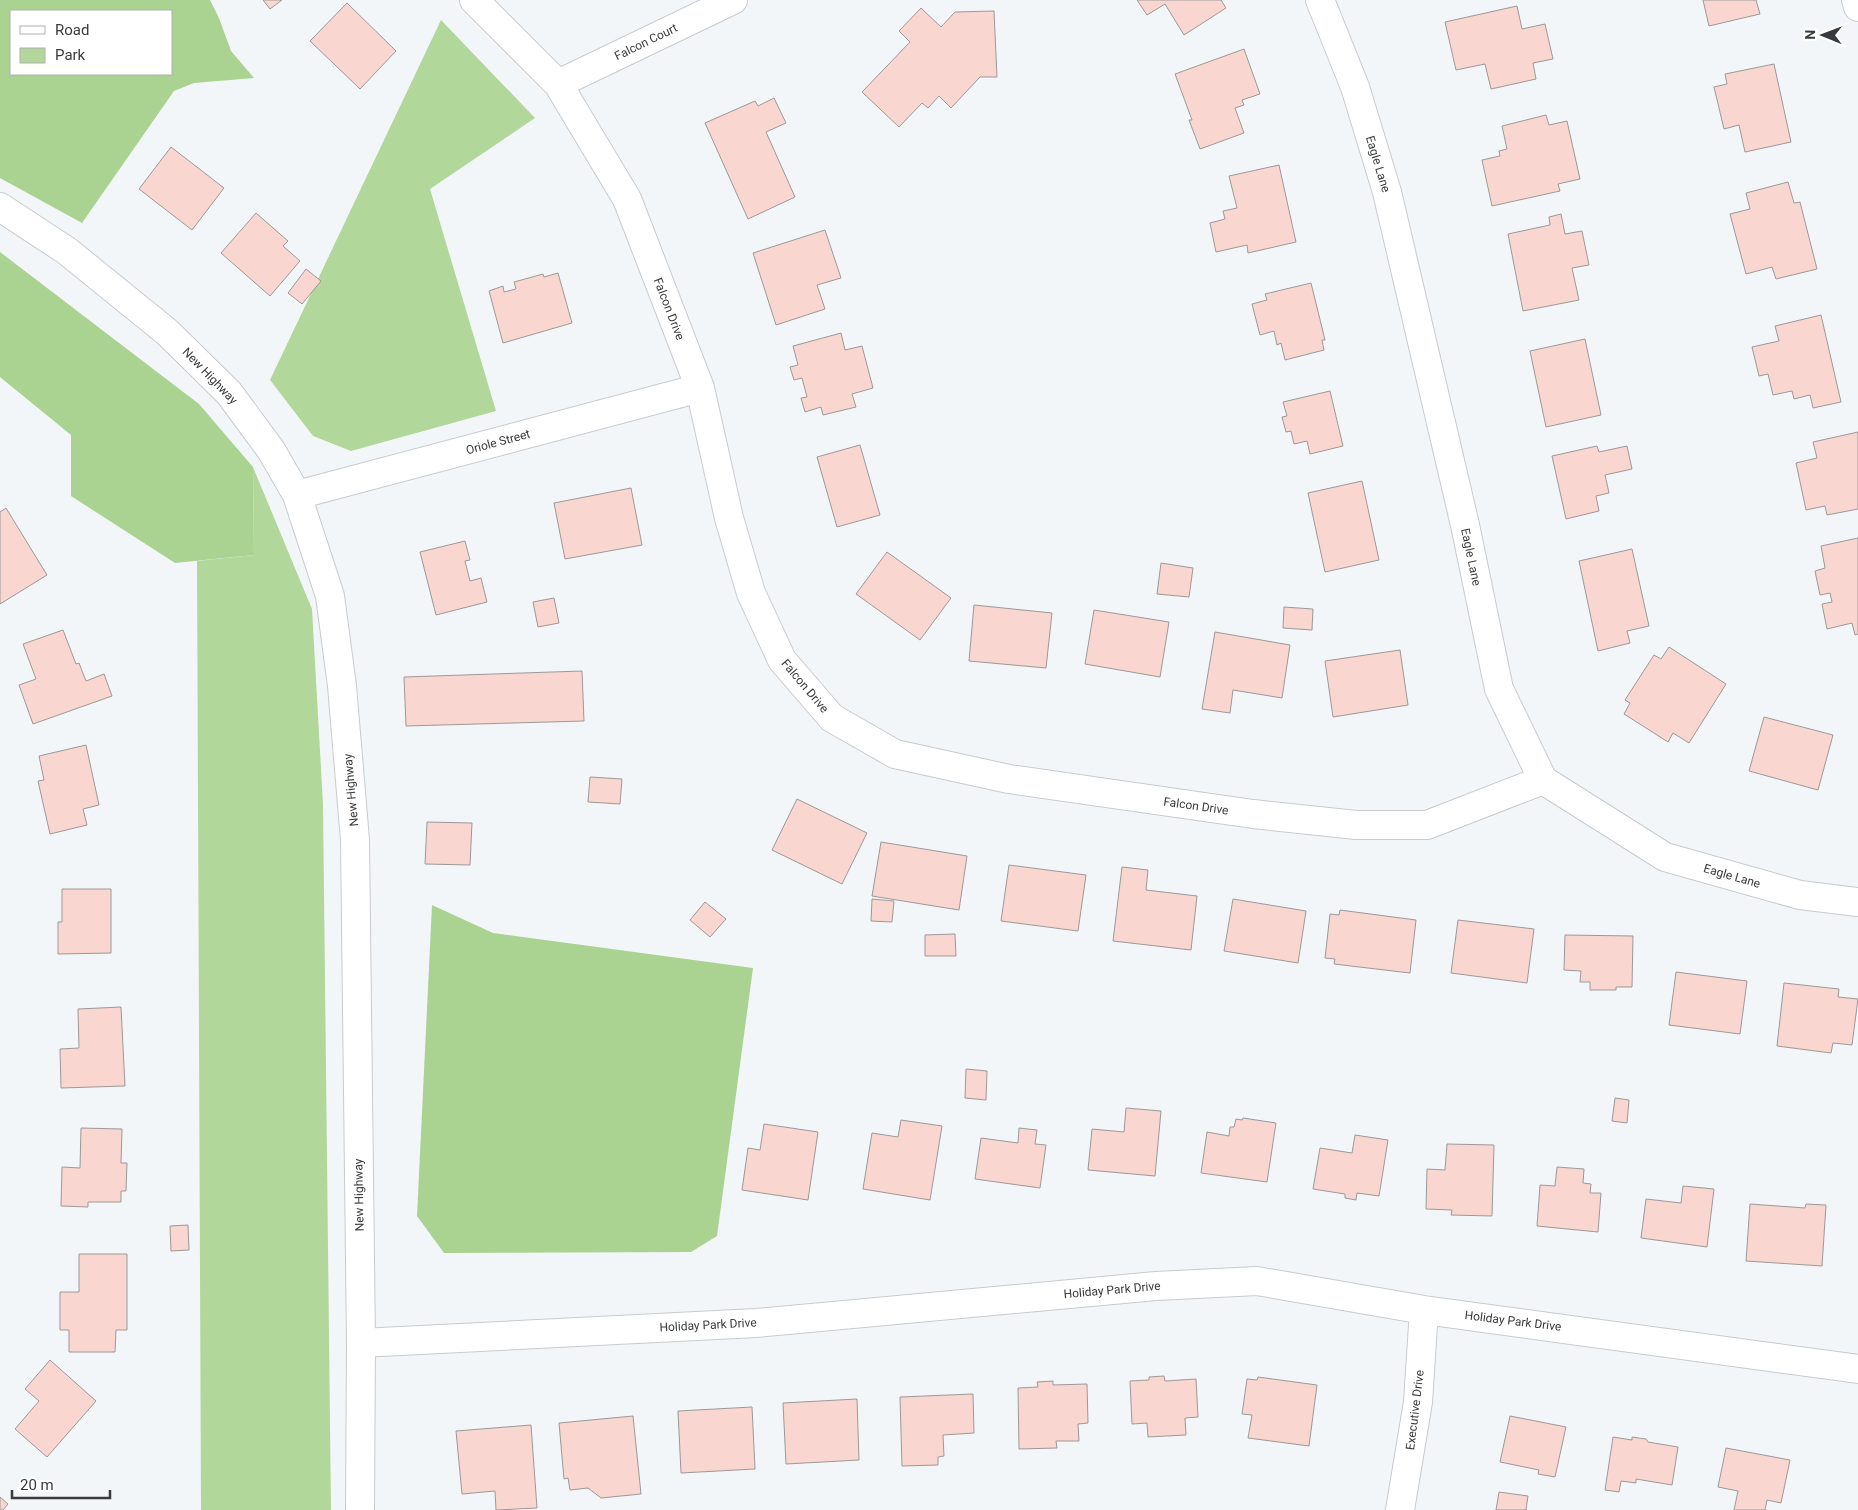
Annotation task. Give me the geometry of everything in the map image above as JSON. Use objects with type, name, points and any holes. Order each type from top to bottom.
[{"type":"street","name":"Falcon Drive","points":[[474,0],[558,84],[627,199],[700,388],[729,518],[751,593],[782,660],[832,718],[895,754],[1009,779],[1253,814],[1356,825],[1427,825],[1543,780]]},
{"type":"street","name":"Falcon Court","points":[[558,84],[733,0]]},
{"type":"street","name":"Eagle Lane","points":[[1320,0],[1354,87],[1387,192],[1465,525],[1499,689],[1543,780],[1665,857],[1800,895],[1858,902]]},
{"type":"street","points":[[1856,0],[1858,7]]},
{"type":"street","name":"New Highway","points":[[0,207],[67,251],[167,332],[229,393],[272,450],[297,495],[330,596],[342,686],[355,840],[361,1343],[360,1510]]},
{"type":"street","name":"Oriole Street","points":[[297,495],[700,388]]},
{"type":"street","name":"Holiday Park Drive","points":[[361,1343],[756,1323],[1156,1286],[1257,1281],[1424,1310],[1858,1369]]},
{"type":"street","name":"Executive Drive","points":[[1400,1510],[1418,1402],[1424,1310]]},
{"type":"green space","points":[[0,0],[210,0],[231,51],[254,78],[194,83],[174,91],[82,223],[0,178]]},
{"type":"green space","points":[[441,20],[535,118],[430,189],[496,411],[351,451],[313,436],[270,380]]},
{"type":"green space","points":[[0,252],[199,404],[253,467],[254,555],[175,563],[71,496],[71,435],[0,377]]},
{"type":"green space","points":[[253,467],[312,609],[323,804],[331,1510],[201,1510],[197,561],[254,555]]},
{"type":"green space","points":[[432,905],[493,933],[753,968],[717,1236],[691,1252],[444,1253],[417,1216]]},
{"type":"building","points":[[263,0],[282,0],[270,9]]},
{"type":"building","points":[[1137,0],[1221,0],[1226,8],[1184,35],[1165,4],[1147,15]]},
{"type":"building","points":[[1703,0],[1756,0],[1760,14],[1709,26]]},
{"type":"building","points":[[347,3],[396,51],[360,89],[310,41]]},
{"type":"building","points":[[1517,6],[1522,29],[1545,24],[1553,59],[1533,63],[1536,79],[1491,89],[1485,64],[1456,70],[1445,22]]},
{"type":"building","points":[[921,8],[941,27],[955,12],[994,11],[997,77],[980,77],[951,108],[939,96],[928,108],[922,103],[899,127],[862,92],[910,42],[899,31]]},
{"type":"building","points":[[1244,49],[1260,94],[1242,100],[1244,105],[1235,108],[1244,133],[1200,149],[1189,120],[1192,120],[1175,74]]},
{"type":"building","points":[[1774,64],[1791,142],[1745,152],[1739,125],[1724,129],[1714,87],[1727,84],[1725,74]]},
{"type":"building","points":[[774,98],[786,123],[766,132],[795,197],[748,219],[705,123],[755,101],[758,106]]},
{"type":"building","points":[[1546,115],[1549,125],[1567,121],[1580,179],[1558,184],[1560,191],[1492,206],[1482,160],[1500,156],[1499,151],[1507,149],[1502,126]]},
{"type":"building","points":[[171,147],[224,188],[192,230],[139,189]]},
{"type":"building","points":[[1279,165],[1296,242],[1248,253],[1247,245],[1216,252],[1210,223],[1225,219],[1223,211],[1237,208],[1229,176]]},
{"type":"building","points":[[1788,182],[1794,203],[1800,202],[1817,269],[1776,279],[1772,267],[1746,274],[1730,214],[1750,209],[1746,193]]},
{"type":"building","points":[[256,213],[288,241],[283,246],[300,261],[270,296],[221,253]]},
{"type":"building","points":[[1561,214],[1565,234],[1582,231],[1589,265],[1572,268],[1579,300],[1523,311],[1508,234],[1550,225],[1549,217]]},
{"type":"building","points":[[825,230],[841,278],[817,285],[825,309],[776,325],[753,253]]},
{"type":"building","points":[[306,269],[321,281],[302,304],[288,293]]},
{"type":"building","points":[[558,273],[572,323],[503,343],[489,291],[503,286],[504,292],[516,289],[514,282],[543,274],[544,277]]},
{"type":"building","points":[[1311,283],[1325,340],[1322,340],[1324,350],[1285,360],[1281,343],[1277,345],[1274,331],[1260,335],[1252,304],[1267,300],[1265,294]]},
{"type":"building","points":[[1821,315],[1841,402],[1813,408],[1810,395],[1794,399],[1792,391],[1773,395],[1768,374],[1759,376],[1752,347],[1779,341],[1775,326]]},
{"type":"building","points":[[841,333],[845,350],[862,346],[873,388],[852,394],[856,407],[823,415],[821,407],[805,412],[801,398],[807,397],[802,378],[794,380],[790,367],[798,365],[793,346]]},
{"type":"building","points":[[1585,339],[1601,415],[1546,427],[1530,351]]},
{"type":"building","points":[[1330,391],[1343,446],[1310,454],[1307,441],[1294,444],[1291,431],[1286,432],[1282,417],[1287,416],[1283,402]]},
{"type":"building","points":[[1858,432],[1858,509],[1827,515],[1825,506],[1806,510],[1796,463],[1817,458],[1813,442]]},
{"type":"building","points":[[860,445],[880,515],[837,527],[817,457]]},
{"type":"building","points":[[1597,446],[1599,452],[1627,446],[1632,469],[1605,475],[1609,493],[1596,496],[1599,511],[1566,519],[1552,456]]},
{"type":"building","points":[[1362,481],[1379,560],[1325,572],[1308,493]]},
{"type":"building","points":[[631,488],[642,545],[565,559],[554,503]]},
{"type":"building","points":[[6,508],[47,575],[0,604],[0,512]]},
{"type":"building","points":[[1858,538],[1858,634],[1855,635],[1852,623],[1827,629],[1822,604],[1832,602],[1830,593],[1820,595],[1815,571],[1825,568],[1821,546]]},
{"type":"building","points":[[465,541],[470,560],[465,561],[470,581],[481,578],[487,602],[436,615],[420,552]]},
{"type":"building","points":[[1632,549],[1649,626],[1627,631],[1630,643],[1598,651],[1579,561]]},
{"type":"building","points":[[887,552],[951,598],[920,640],[856,594]]},
{"type":"building","points":[[1161,563],[1193,568],[1189,597],[1157,594]]},
{"type":"building","points":[[554,598],[559,623],[538,627],[533,602]]},
{"type":"building","points":[[974,605],[1052,613],[1046,668],[969,661]]},
{"type":"building","points":[[1284,607],[1313,609],[1312,630],[1283,628]]},
{"type":"building","points":[[1094,610],[1169,622],[1160,677],[1085,664]]},
{"type":"building","points":[[63,630],[76,664],[79,663],[86,681],[104,674],[112,696],[33,724],[19,685],[36,679],[23,644]]},
{"type":"building","points":[[1215,632],[1290,645],[1282,698],[1233,690],[1230,713],[1202,709]]},
{"type":"building","points":[[1669,647],[1726,684],[1689,743],[1673,733],[1668,742],[1624,714],[1630,703],[1625,700],[1654,655],[1661,659]]},
{"type":"building","points":[[1400,650],[1408,705],[1333,717],[1325,661]]},
{"type":"building","points":[[582,671],[584,721],[406,726],[404,677]]},
{"type":"building","points":[[1764,717],[1833,735],[1818,790],[1749,771]]},
{"type":"building","points":[[86,745],[99,805],[83,809],[87,825],[50,834],[38,781],[44,780],[39,756]]},
{"type":"building","points":[[590,777],[622,779],[620,804],[588,802]]},
{"type":"building","points":[[797,799],[867,833],[842,884],[772,850]]},
{"type":"building","points":[[427,822],[472,823],[470,865],[425,864]]},
{"type":"building","points":[[881,842],[967,856],[959,910],[872,896]]},
{"type":"building","points":[[1009,865],[1086,875],[1078,931],[1001,921]]},
{"type":"building","points":[[1122,867],[1148,870],[1146,890],[1197,896],[1191,950],[1113,941]]},
{"type":"building","points":[[62,889],[111,889],[111,953],[58,954],[58,922],[62,922]]},
{"type":"building","points":[[872,899],[894,901],[892,922],[871,921]]},
{"type":"building","points":[[1233,899],[1306,911],[1298,963],[1224,951]]},
{"type":"building","points":[[705,902],[726,919],[710,937],[690,920]]},
{"type":"building","points":[[1340,910],[1416,920],[1410,973],[1334,964],[1335,959],[1325,958],[1330,914],[1339,915]]},
{"type":"building","points":[[1458,920],[1534,929],[1527,983],[1451,973]]},
{"type":"building","points":[[955,934],[956,956],[925,956],[925,935]]},
{"type":"building","points":[[1565,935],[1633,936],[1632,987],[1616,987],[1616,990],[1590,990],[1590,982],[1580,982],[1581,971],[1564,970]]},
{"type":"building","points":[[1676,972],[1747,981],[1740,1034],[1669,1025]]},
{"type":"building","points":[[1784,983],[1839,989],[1838,997],[1858,999],[1852,1045],[1833,1043],[1831,1053],[1777,1046]]},
{"type":"building","points":[[121,1007],[125,1086],[61,1088],[60,1049],[79,1048],[78,1009]]},
{"type":"building","points":[[966,1069],[987,1071],[986,1100],[965,1098]]},
{"type":"building","points":[[1615,1098],[1629,1100],[1627,1123],[1612,1121]]},
{"type":"building","points":[[1126,1108],[1161,1111],[1155,1176],[1088,1170],[1092,1129],[1124,1132]]},
{"type":"building","points":[[1243,1118],[1276,1123],[1267,1182],[1201,1173],[1207,1132],[1229,1136],[1230,1127],[1234,1127],[1236,1119],[1242,1120]]},
{"type":"building","points":[[901,1120],[942,1126],[930,1200],[863,1189],[872,1133],[898,1137]]},
{"type":"building","points":[[764,1124],[818,1132],[808,1200],[742,1190],[748,1148],[760,1150]]},
{"type":"building","points":[[81,1128],[122,1129],[121,1163],[127,1163],[126,1191],[121,1191],[121,1202],[88,1202],[88,1207],[61,1206],[62,1167],[80,1168]]},
{"type":"building","points":[[1019,1128],[1037,1130],[1035,1144],[1046,1145],[1040,1188],[975,1179],[981,1138],[1018,1143]]},
{"type":"building","points":[[1355,1135],[1388,1140],[1379,1196],[1357,1193],[1356,1200],[1345,1198],[1345,1194],[1313,1189],[1320,1148],[1352,1153]]},
{"type":"building","points":[[1447,1144],[1494,1145],[1492,1216],[1451,1215],[1452,1210],[1426,1209],[1427,1169],[1445,1170]]},
{"type":"building","points":[[1557,1167],[1584,1169],[1583,1183],[1591,1184],[1590,1193],[1601,1193],[1598,1232],[1537,1226],[1540,1185],[1555,1186]]},
{"type":"building","points":[[1683,1186],[1714,1189],[1707,1247],[1641,1238],[1646,1199],[1681,1203]]},
{"type":"building","points":[[1750,1204],[1805,1208],[1806,1204],[1826,1205],[1822,1266],[1746,1261]]},
{"type":"building","points":[[188,1225],[189,1250],[171,1251],[170,1226]]},
{"type":"building","points":[[79,1254],[127,1254],[127,1330],[116,1330],[115,1352],[69,1352],[69,1330],[60,1330],[60,1292],[79,1292]]},
{"type":"building","points":[[50,1360],[96,1401],[47,1457],[15,1429],[39,1401],[25,1389]]},
{"type":"building","points":[[1164,1376],[1165,1381],[1196,1379],[1198,1417],[1185,1418],[1186,1435],[1148,1437],[1147,1423],[1132,1424],[1130,1381],[1149,1380],[1149,1377]]},
{"type":"building","points":[[1258,1377],[1317,1385],[1309,1446],[1248,1438],[1252,1415],[1242,1414],[1247,1379],[1257,1380]]},
{"type":"building","points":[[1053,1381],[1053,1385],[1087,1384],[1088,1423],[1078,1424],[1079,1441],[1056,1441],[1057,1448],[1019,1449],[1018,1388],[1038,1387],[1037,1382]]},
{"type":"building","points":[[973,1394],[974,1433],[943,1435],[944,1456],[938,1457],[938,1465],[902,1466],[900,1397]]},
{"type":"building","points":[[857,1399],[859,1460],[786,1464],[783,1403]]},
{"type":"building","points":[[752,1407],[755,1469],[681,1473],[678,1411]]},
{"type":"building","points":[[633,1416],[641,1494],[601,1498],[588,1488],[570,1490],[568,1478],[564,1479],[559,1423]]},
{"type":"building","points":[[1510,1416],[1566,1427],[1555,1477],[1538,1474],[1539,1470],[1500,1462]]},
{"type":"building","points":[[531,1425],[537,1508],[496,1510],[495,1491],[462,1494],[456,1431]]},
{"type":"building","points":[[1613,1437],[1632,1440],[1632,1437],[1646,1439],[1648,1442],[1678,1447],[1672,1485],[1636,1479],[1636,1483],[1621,1481],[1619,1492],[1605,1490]]},
{"type":"building","points":[[1726,1448],[1790,1460],[1781,1503],[1767,1500],[1765,1510],[1734,1510],[1738,1491],[1718,1487]]},
{"type":"building","points":[[1499,1492],[1528,1496],[1526,1510],[1496,1510]]},
{"type":"building","points":[[0,1497],[8,1504],[3,1510],[0,1510]]}]
